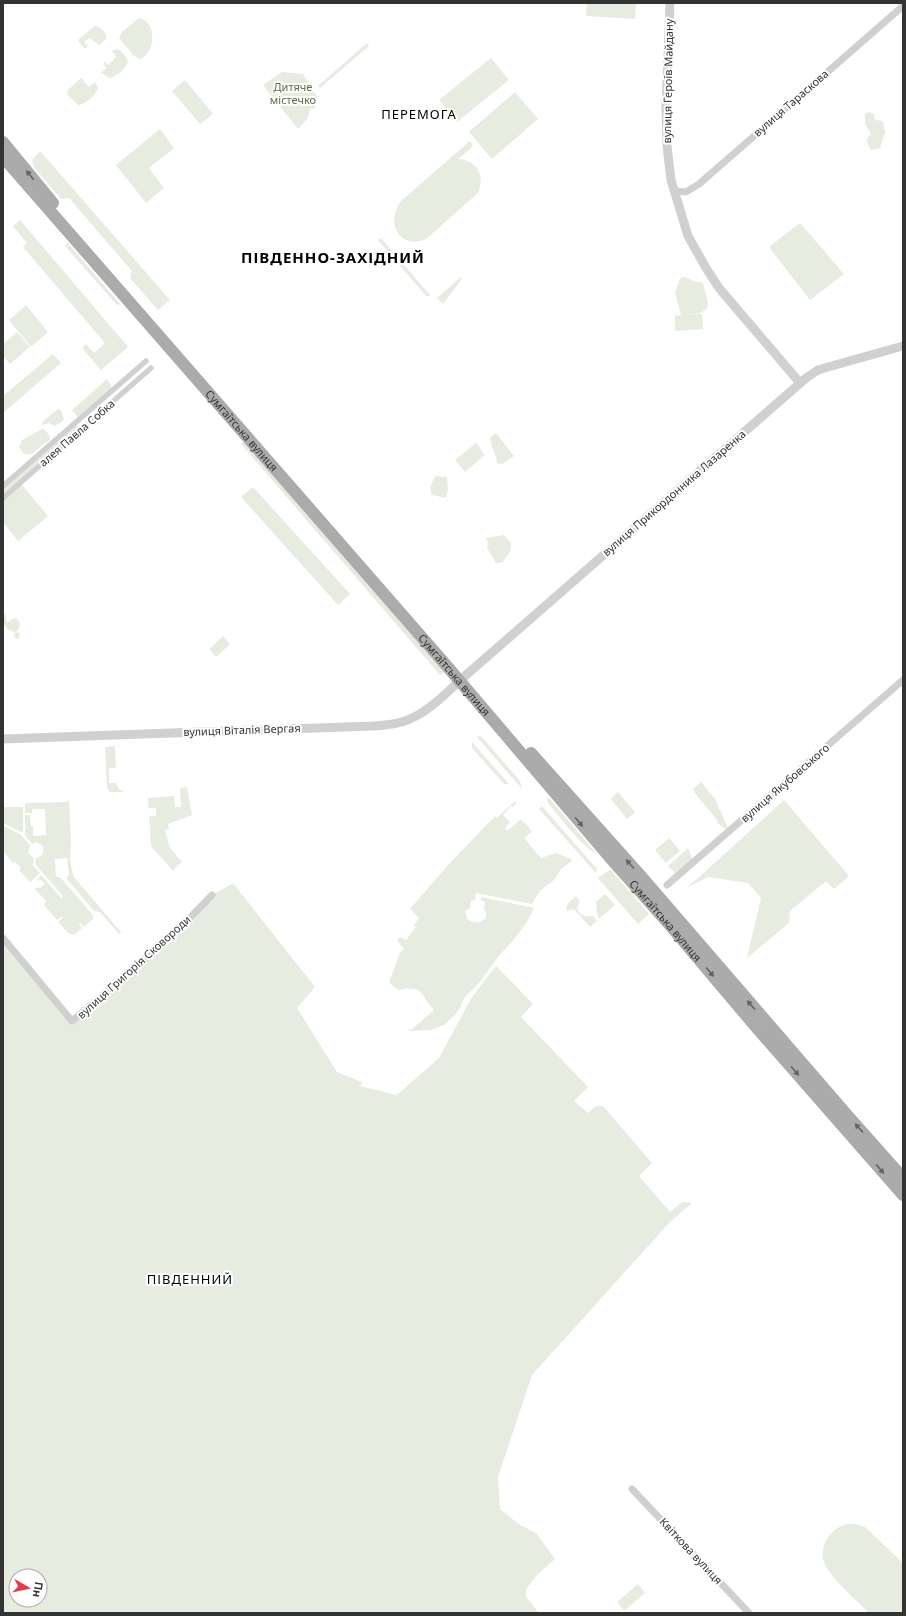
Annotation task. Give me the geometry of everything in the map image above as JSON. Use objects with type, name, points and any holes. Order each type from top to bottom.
[{"type":"main road","name":"Сумгаїтська вулиця","points":[[3,142],[462,678],[613,861],[903,1195]]},
{"type":"main road","name":"Сумгаїтська вулиця","points":[[3,157],[462,678],[640,875],[903,1178]]},
{"type":"street","name":"вулиця Героїв Майдану","points":[[670,3],[666,122],[669,167],[688,236],[712,278],[730,302],[800,383]]},
{"type":"street","name":"вулиця Тараскова","points":[[675,191],[686,192],[698,185],[903,6]]},
{"type":"street","name":"вулиця Прикордонника Лазаренка","points":[[462,678],[800,383],[818,370],[903,346]]},
{"type":"street","name":"алея Павла Собка","points":[[3,486],[146,361]]},
{"type":"street","name":"алея Павла Собка","points":[[3,498],[151,368]]},
{"type":"street","name":"вулиця Віталія Вергая","points":[[3,739],[393,724],[411,719],[417,715],[462,678]]},
{"type":"street","name":"вулиця Якубовського","points":[[667,885],[903,680]]},
{"type":"street","name":"вулиця Григорія Сковороди","points":[[3,938],[72,1021],[176,932],[212,895]]},
{"type":"street","name":"Квіткова вулиця","points":[[632,1489],[749,1613]]},
{"type":"green space","points":[[587,3],[636,3],[635,19],[586,16]]},
{"type":"green space","points":[[139,18],[149,25],[152,31],[149,51],[140,59],[134,56],[119,38],[122,32]]},
{"type":"green space","points":[[95,26],[103,30],[106,34],[106,39],[99,45],[90,38],[84,42],[88,46],[85,49],[79,42],[79,39]]},
{"type":"green space","points":[[367,43],[369,46],[320,88],[318,86]]},
{"type":"green space","points":[[116,49],[120,50],[124,54],[128,62],[120,72],[109,78],[101,72],[107,68],[103,64],[105,62],[108,65],[116,57],[112,51]]},
{"type":"green space","points":[[491,58],[509,80],[457,122],[439,100]]},
{"type":"green space","name":"Дитяче містечко","points":[[282,72],[303,74],[317,97],[315,108],[310,109],[308,118],[298,129],[263,85]]},
{"type":"green space","points":[[81,78],[89,87],[95,82],[98,88],[90,99],[81,105],[78,105],[67,94],[68,90]]},
{"type":"green space","points":[[185,80],[213,114],[200,124],[172,91]]},
{"type":"green space","points":[[515,92],[538,119],[492,159],[469,132]]},
{"type":"green space","points":[[868,112],[874,114],[875,120],[883,121],[885,132],[880,148],[871,150],[866,140],[871,134],[865,124],[865,114]]},
{"type":"green space","points":[[160,129],[174,148],[149,168],[164,188],[146,203],[116,165]]},
{"type":"green space","points":[[470,141],[473,146],[458,159],[470,162],[478,170],[481,181],[478,193],[426,239],[408,241],[402,238],[397,232],[394,218],[396,209],[401,201]]},
{"type":"green space","points":[[40,151],[170,300],[158,310],[130,278],[132,271],[69,198],[61,199],[33,166],[32,160]]},
{"type":"green space","points":[[20,220],[128,347],[101,370],[82,348],[86,344],[94,353],[105,343],[23,247],[27,243],[13,226]]},
{"type":"green space","points":[[800,223],[844,274],[810,300],[769,247]]},
{"type":"green space","points":[[381,238],[430,295],[427,297],[378,240]]},
{"type":"green space","points":[[67,242],[121,305],[116,304],[66,247]]},
{"type":"green space","points":[[462,276],[461,280],[443,304],[437,298]]},
{"type":"green space","points":[[685,277],[693,281],[703,283],[708,302],[707,309],[700,313],[687,315],[702,314],[703,329],[675,331],[675,316],[681,315],[675,293],[680,278]]},
{"type":"green space","points":[[26,305],[48,332],[31,347],[9,320]]},
{"type":"green space","points":[[17,332],[30,347],[10,364],[3,356],[3,344]]},
{"type":"green space","points":[[53,354],[61,363],[3,413],[3,396]]},
{"type":"green space","points":[[107,379],[111,385],[111,388],[78,417],[72,410]]},
{"type":"green space","points":[[58,409],[61,410],[64,419],[63,421],[55,426],[49,423],[42,425],[43,421]]},
{"type":"green space","points":[[77,425],[79,428],[3,495],[3,489]]},
{"type":"green space","points":[[42,429],[48,433],[50,440],[32,454],[24,454],[19,447],[22,440]]},
{"type":"green space","points":[[496,433],[514,456],[502,464],[497,463],[490,438]]},
{"type":"green space","points":[[246,440],[445,671],[440,675],[241,444]]},
{"type":"green space","points":[[476,443],[485,455],[465,472],[455,460]]},
{"type":"green space","points":[[435,476],[447,477],[448,490],[446,498],[432,495],[430,488]]},
{"type":"green space","points":[[22,485],[48,516],[18,541],[3,522],[3,501]]},
{"type":"green space","points":[[253,487],[350,594],[338,605],[241,497]]},
{"type":"green space","points":[[504,535],[511,543],[511,550],[502,563],[496,563],[487,548],[488,543],[486,538]]},
{"type":"green space","points":[[3,613],[5,614],[7,623],[14,618],[20,623],[19,629],[16,632],[20,633],[19,638],[16,639],[14,635],[15,632],[9,630],[3,624]]},
{"type":"green space","points":[[223,636],[230,644],[216,657],[209,649]]},
{"type":"green space","points":[[477,737],[482,737],[520,781],[522,789]]},
{"type":"green space","points":[[472,742],[509,784],[504,784],[472,748]]},
{"type":"green space","points":[[115,746],[116,768],[109,768],[109,783],[116,783],[119,789],[125,792],[109,792],[109,789],[107,789],[105,747]]},
{"type":"green space","points":[[701,782],[715,799],[728,828],[726,829],[717,823],[718,821],[694,792],[693,789]]},
{"type":"green space","points":[[187,787],[192,815],[168,824],[169,829],[165,830],[170,848],[182,862],[173,871],[151,846],[149,813],[150,816],[156,816],[156,808],[149,808],[149,812],[148,798],[174,796],[175,807],[181,807],[180,788]]},
{"type":"green space","points":[[618,792],[635,812],[627,819],[611,799]]},
{"type":"green space","points":[[69,797],[71,845],[70,859],[73,876],[121,932],[119,934],[100,912],[94,911],[67,879],[69,876],[67,858],[55,859],[56,877],[60,877],[91,913],[93,919],[84,927],[80,923],[79,924],[82,928],[74,935],[69,934],[58,922],[63,918],[61,917],[57,920],[44,905],[46,901],[35,889],[38,887],[40,888],[45,884],[40,879],[38,881],[37,879],[41,875],[61,898],[63,896],[35,864],[36,858],[43,853],[42,845],[36,842],[32,844],[25,835],[25,815],[30,815],[31,826],[33,826],[33,836],[46,835],[45,809],[32,809],[32,813],[25,813],[25,803],[68,802]]},
{"type":"green space","points":[[547,798],[549,798],[597,854],[591,851],[571,831],[548,803]]},
{"type":"green space","points":[[784,800],[849,876],[834,889],[826,881],[790,911],[789,923],[747,958],[761,898],[748,883],[708,877],[688,887]]},
{"type":"green space","points":[[514,802],[517,802],[503,815],[510,822],[505,828],[507,831],[521,819],[532,831],[524,838],[541,858],[556,853],[573,860],[561,869],[554,880],[540,891],[532,904],[476,893],[475,900],[471,901],[470,908],[465,911],[467,919],[472,922],[480,922],[486,917],[486,912],[484,909],[485,902],[481,900],[481,897],[534,908],[527,922],[498,957],[480,982],[464,998],[460,1008],[454,1016],[444,1025],[431,1030],[410,1031],[408,1029],[411,1030],[434,1010],[417,990],[398,990],[389,982],[400,953],[404,949],[397,940],[401,937],[406,940],[416,927],[414,925],[419,918],[410,909],[448,865],[495,816],[497,818]]},
{"type":"green space","points":[[542,806],[596,868],[596,873],[539,809]]},
{"type":"green space","points":[[3,807],[23,807],[23,833],[3,823]]},
{"type":"green space","points":[[3,826],[20,834],[30,845],[28,853],[34,858],[33,865],[40,873],[30,882],[19,870],[21,868],[15,862],[13,863],[3,851]]},
{"type":"green space","points":[[669,838],[680,851],[666,863],[655,850]]},
{"type":"green space","points":[[688,848],[692,859],[675,873],[668,866]]},
{"type":"green space","points":[[611,870],[649,914],[638,924],[598,878]]},
{"type":"green space","points":[[233,883],[315,987],[297,1008],[337,1072],[362,1082],[360,1086],[397,1095],[439,1058],[472,997],[496,966],[533,1004],[521,1017],[588,1087],[574,1101],[588,1113],[596,1106],[603,1106],[652,1163],[639,1176],[670,1212],[682,1202],[692,1203],[669,1223],[532,1375],[498,1477],[500,1509],[520,1525],[536,1533],[555,1559],[538,1574],[526,1589],[526,1597],[539,1613],[3,1613],[3,938],[72,1021],[214,894]]},
{"type":"green space","points":[[605,894],[615,905],[599,919],[596,902]]},
{"type":"green space","points":[[576,896],[580,902],[577,907],[579,912],[585,916],[593,916],[597,921],[590,927],[574,909],[567,911],[568,904]]},
{"type":"green space","points":[[847,1524],[856,1524],[865,1527],[903,1563],[903,1613],[869,1613],[830,1573],[823,1559],[823,1548],[834,1530]]},
{"type":"green space","points":[[638,1584],[645,1593],[624,1611],[617,1602]]},
{"type":"district","name":"ПЕРЕМОГА","points":[[419,114]]},
{"type":"district","name":"ПІВДЕННО-ЗАХІДНИЙ","points":[[333,258]]},
{"type":"district","name":"ПІВДЕННИЙ","points":[[190,1279]]}]
